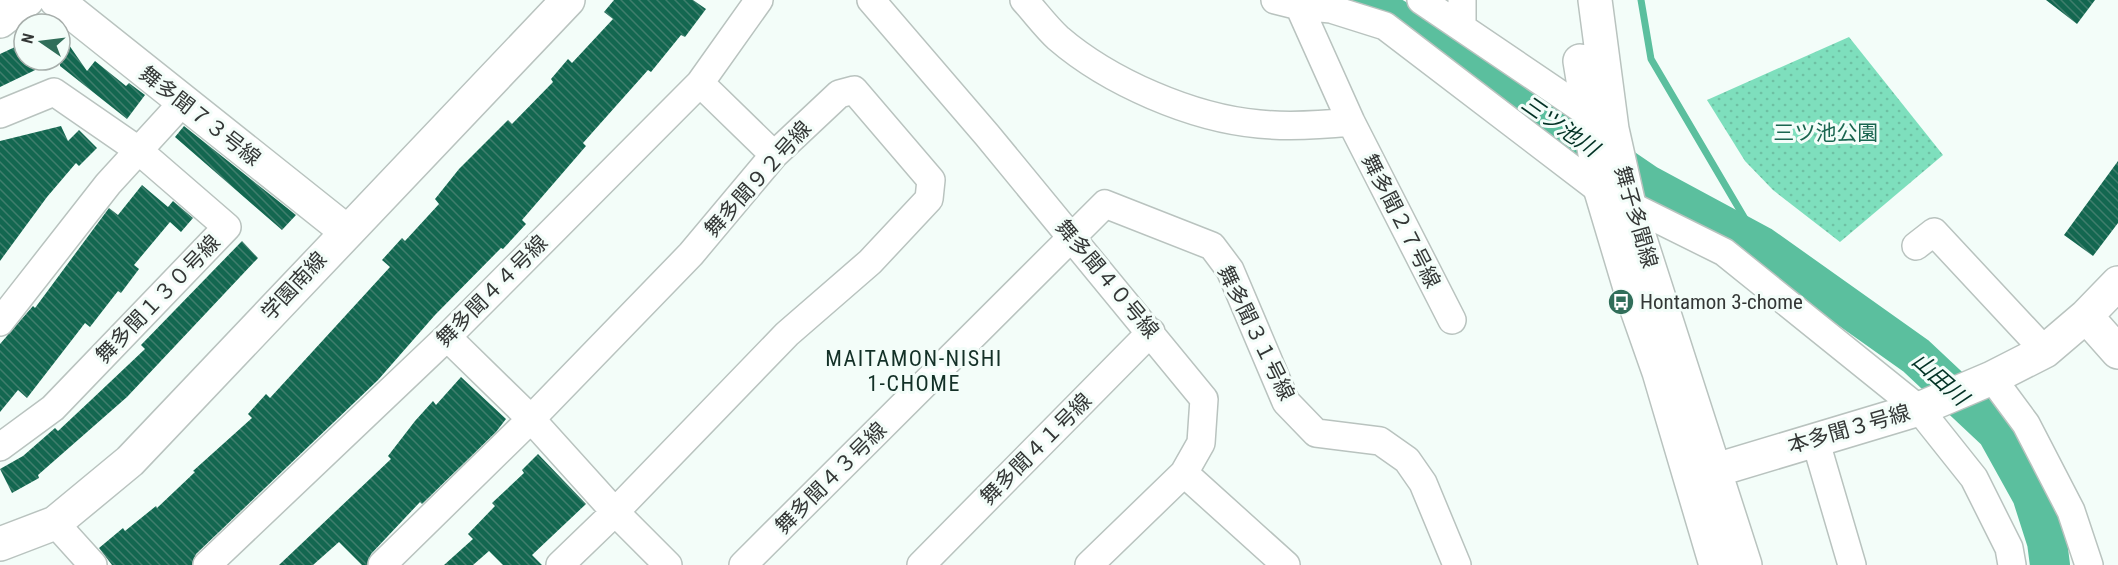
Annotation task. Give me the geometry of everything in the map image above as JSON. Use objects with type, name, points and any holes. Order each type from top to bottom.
[{"type":"street","points":[[0,21],[27,0]]},
{"type":"street","name":"舞多聞７３号線","points":[[56,0],[182,103],[346,231]]},
{"type":"street","name":"学園南線","points":[[0,544],[55,523],[130,461],[346,231],[568,0]]},
{"type":"street","name":"舞多聞４４号線","points":[[207,565],[447,337],[700,83],[759,0]]},
{"type":"street","name":"舞多聞４０号線","points":[[871,0],[1151,332],[1204,399],[1201,443],[1184,473],[1089,565]]},
{"type":"street","points":[[1024,0],[1058,37],[1086,58],[1148,93],[1202,112],[1258,124],[1320,125],[1351,122]]},
{"type":"street","points":[[1421,0],[1600,121]]},
{"type":"street","points":[[1462,0],[1462,27]]},
{"type":"street","name":"舞子多聞線","points":[[1573,0],[1600,121],[1633,298],[1659,372],[1702,474],[1745,565]]},
{"type":"street","name":"舞子多聞線","points":[[1595,0],[1600,121]]},
{"type":"street","points":[[1287,3],[1329,4],[1385,26],[1615,198],[1724,252],[1919,409],[1974,478],[2009,548],[2012,565]]},
{"type":"street","name":"舞多聞２７号線","points":[[1287,3],[1351,122],[1452,320]]},
{"type":"street","points":[[700,83],[774,155]]},
{"type":"street","name":"舞多聞９２号線","points":[[382,565],[531,419],[691,254],[774,155],[839,94],[854,90],[932,180],[929,199],[870,262],[787,334],[615,512],[560,565]]},
{"type":"street","points":[[0,114],[54,92],[138,150]]},
{"type":"street","points":[[0,322],[108,184],[182,103]]},
{"type":"street","name":"舞多聞１３０号線","points":[[0,447],[53,408],[227,227],[138,150]]},
{"type":"street","name":"舞多聞３１号線","points":[[1073,239],[1105,204],[1212,246],[1230,270],[1286,402],[1316,433],[1380,441],[1407,460],[1423,483],[1457,565]]},
{"type":"street","points":[[1931,233],[2045,351]]},
{"type":"street","name":"舞多聞４３号線","points":[[743,565],[1073,239]]},
{"type":"street","name":"本多聞３号線","points":[[1702,474],[1815,438],[1919,409],[1992,378],[2045,351],[2086,316],[2118,283]]},
{"type":"street","points":[[2086,316],[2118,352]]},
{"type":"street","name":"舞多聞４１号線","points":[[921,565],[1151,332]]},
{"type":"street","points":[[447,337],[531,419],[615,512],[668,565]]},
{"type":"street","points":[[1992,378],[2026,424],[2036,442],[2071,511],[2089,565]]},
{"type":"street","points":[[1815,438],[1852,565]]},
{"type":"street","points":[[1184,473],[1278,562]]},
{"type":"street","name":"舞子多聞線","points":[[1702,474],[1716,565]]},
{"type":"street","points":[[55,523],[93,565]]},
{"type":"green space","name":"三ツ池公園","points":[[1849,37],[1943,155],[1840,242],[1773,190],[1745,161],[1707,100]]},
{"type":"building","points":[[614,0],[693,0],[706,9],[685,37],[681,35],[651,72],[648,70],[583,143],[586,146],[522,220],[526,224],[503,249],[501,248],[435,315],[378,380],[196,554],[192,565],[112,565],[99,548],[123,528],[125,531],[156,506],[157,508],[195,472],[193,471],[252,418],[248,414],[266,394],[270,398],[390,267],[382,260],[402,238],[405,241],[439,204],[435,199],[459,169],[508,120],[512,124],[553,82],[551,79],[568,59],[572,63],[613,19],[604,12]]},
{"type":"building","points":[[2046,0],[2095,0],[2077,24]]},
{"type":"building","points":[[12,48],[12,72],[31,72],[0,87],[0,54]]},
{"type":"building","points":[[72,49],[87,71],[95,61],[126,86],[129,83],[145,95],[127,119],[68,72],[72,72]]},
{"type":"building","points":[[61,126],[68,141],[79,130],[97,148],[79,166],[76,163],[47,197],[0,261],[0,141]]},
{"type":"building","points":[[184,126],[296,215],[282,230],[175,137]]},
{"type":"building","points":[[2118,161],[2118,223],[2093,256],[2064,235]]},
{"type":"building","points":[[142,185],[168,207],[173,201],[193,218],[181,232],[170,222],[134,265],[139,269],[121,293],[118,291],[90,327],[85,323],[27,398],[18,390],[0,412],[0,344],[33,306],[35,308],[109,208],[118,215]]},
{"type":"building","points":[[242,241],[258,258],[127,397],[38,475],[39,478],[12,493],[0,469],[23,456],[55,428],[58,431],[90,401],[145,349],[141,345]]},
{"type":"building","points":[[461,377],[506,419],[496,432],[422,504],[420,502],[371,554],[367,565],[362,565],[339,542],[313,565],[279,565],[391,459],[388,456],[415,421],[433,401],[436,405]]},
{"type":"building","points":[[538,454],[586,504],[532,555],[542,565],[503,565],[489,551],[473,565],[444,565],[473,539],[468,534],[495,506],[492,503],[524,473],[522,470]]},
{"type":"waterway","name":"三ツ池川","points":[[1363,0],[1457,55],[1646,184],[1761,246],[1916,356],[1997,432],[2032,495],[2047,542],[2050,565]]},
{"type":"waterway","points":[[1641,0],[1651,59],[1761,246]]},
{"type":"place","name":"Hontamon 3-chome","points":[[1621,302]]},
{"type":"district","name":"MAITAMON-NISHI 1-CHOME","points":[[914,370]]},
{"type":"water label","name":"山田川","points":[[1940,379]]}]
